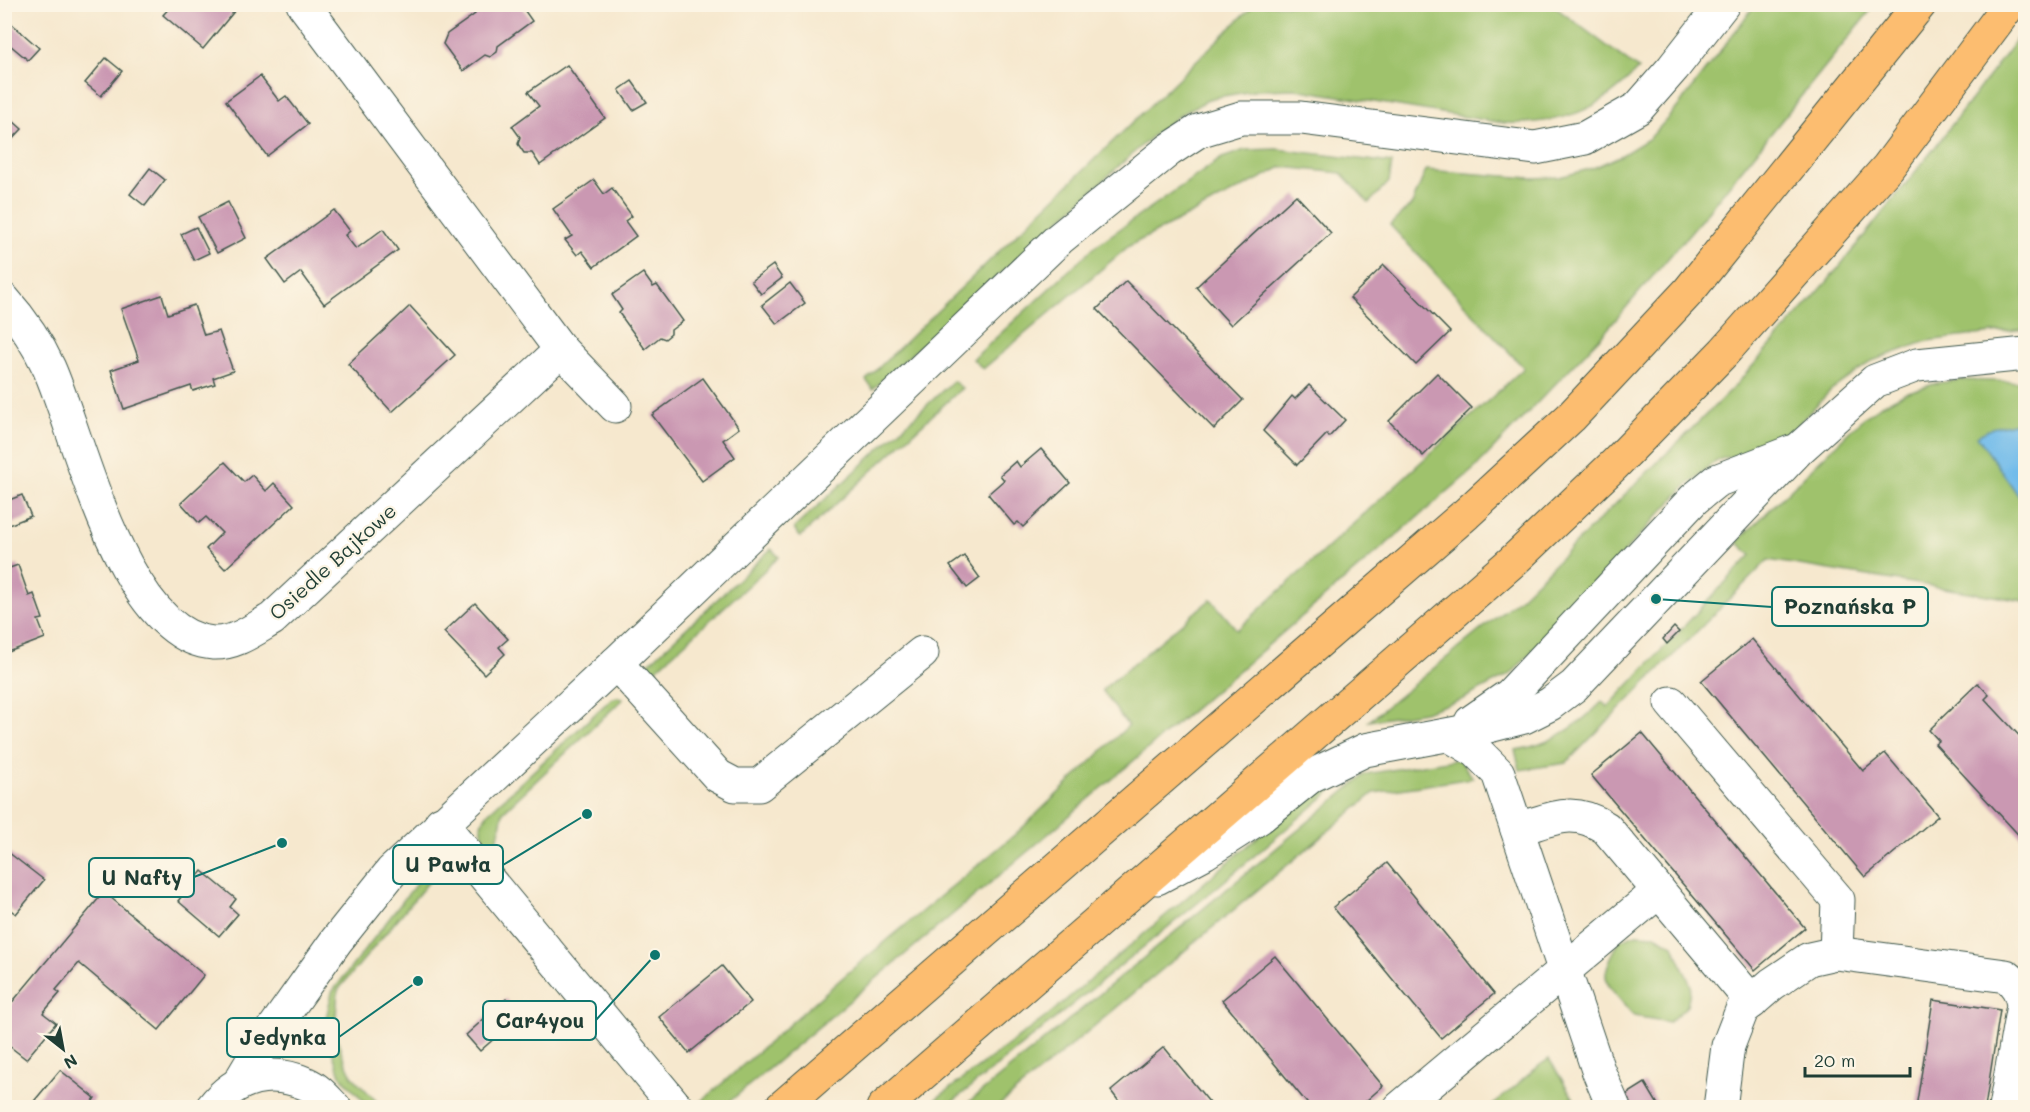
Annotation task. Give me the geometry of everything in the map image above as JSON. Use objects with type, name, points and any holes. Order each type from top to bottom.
[{"type":"main road","points":[[781,1107],[1466,514],[1571,417],[1688,292],[1920,4]]},
{"type":"main road","points":[[884,1107],[1513,561],[1614,465],[1724,352],[1888,167],[2010,4]]},
{"type":"street","points":[[303,4],[561,350],[615,406]]},
{"type":"street","points":[[225,1099],[336,941],[392,871],[615,663],[1059,239],[1169,150],[1198,131],[1241,118],[1301,118],[1535,148],[1585,138],[1638,108],[1723,4]]},
{"type":"street","name":"Osiedle Bajkowe","points":[[4,300],[34,340],[49,368],[108,528],[146,598],[165,620],[188,637],[214,643],[236,640],[272,620],[561,350]]},
{"type":"street","points":[[1134,889],[1204,854],[1260,817],[1311,776],[1365,750],[1449,735],[1524,717],[1550,704],[1575,686],[1799,449],[1875,381],[1917,365],[2025,354]]},
{"type":"street","points":[[615,663],[718,776],[735,785],[759,785],[922,653]]},
{"type":"street","points":[[1671,703],[1838,900],[1836,953]]},
{"type":"street","points":[[1449,735],[1476,751],[1498,774],[1598,1070],[1614,1107]]},
{"type":"street","points":[[1517,829],[1570,815],[1588,817],[1606,828],[1752,1002]]},
{"type":"street","points":[[441,823],[677,1107]]},
{"type":"street","points":[[1400,1107],[1659,891]]},
{"type":"street","points":[[1720,1107],[1728,1046],[1742,1010],[1809,959],[1836,953],[2006,976],[2013,981],[2021,992],[2023,1005],[2005,1107]]},
{"type":"street","points":[[225,1099],[274,1074],[309,1084],[335,1107]]},
{"type":"green space","points":[[1254,5],[1552,5],[1638,69],[1624,84],[1593,106],[1560,118],[1523,123],[1503,123],[1295,89],[1259,90],[1212,98],[1181,114],[1151,137],[873,389],[866,380]]},
{"type":"green space","points":[[1755,5],[1875,5],[1700,221],[1606,331],[1475,468],[1033,847],[723,1107],[706,1107],[707,1105],[701,1102],[850,971],[1018,832],[1128,726],[1102,690],[1211,599],[1237,630],[1524,368],[1390,225],[1412,204],[1426,170],[1531,178],[1560,177],[1593,168],[1622,155],[1650,138],[1677,108]]},
{"type":"green space","points":[[2025,28],[2025,329],[1927,341],[1872,361],[1830,391],[1784,439],[1759,452],[1723,458],[1710,465],[1683,489],[1511,674],[1461,700],[1424,712],[1369,721],[1521,597],[1734,387],[1827,282],[1932,151]]},
{"type":"green space","points":[[1277,149],[1392,163],[1389,182],[1369,203],[1341,173],[1282,167],[1129,246],[983,369],[973,359],[1094,247],[1222,158],[1245,150]]},
{"type":"green space","points":[[1960,380],[2025,382],[2025,601],[1768,560],[1566,763],[1520,770],[1515,750],[1540,744],[1563,734],[1602,702],[1608,707],[1751,555],[1737,542],[1860,421],[1880,406],[1905,393],[1937,383]]},
{"type":"green space","points":[[953,381],[962,388],[800,537],[794,528]]},
{"type":"green space","points":[[771,549],[779,557],[649,676],[646,672],[648,664]]},
{"type":"green space","points":[[618,697],[623,699],[503,812],[495,853],[486,854],[481,824],[488,813],[611,699]]},
{"type":"green space","points":[[1459,759],[1473,778],[1374,793],[997,1107],[962,1108],[1366,774]]},
{"type":"green space","points":[[1357,769],[1215,889],[946,1107],[924,1108],[1046,1017],[1319,785]]},
{"type":"green space","points":[[435,872],[440,878],[432,878],[338,990],[335,1029],[342,1054],[352,1076],[382,1107],[369,1107],[340,1075],[327,1037],[326,1018],[332,992],[419,880],[428,873]]},
{"type":"green space","points":[[1636,934],[1655,935],[1673,945],[1691,986],[1687,1006],[1669,1022],[1634,1016],[1607,981],[1608,965],[1620,940]]},
{"type":"green space","points":[[1549,1059],[1579,1107],[1491,1107],[1540,1065]]},
{"type":"water","points":[[2013,423],[2025,425],[2025,505],[1977,436],[1992,428]]},
{"type":"building","points":[[173,4],[230,4],[236,9],[203,49],[163,15]]},
{"type":"building","points":[[468,4],[520,4],[532,21],[498,46],[497,52],[490,57],[485,55],[463,71],[443,44],[447,34],[475,14]]},
{"type":"building","points":[[11,23],[39,48],[28,60],[4,40],[4,30]]},
{"type":"building","points":[[106,58],[122,71],[101,96],[85,83]]},
{"type":"building","points":[[567,65],[605,118],[540,165],[532,153],[524,153],[518,144],[520,137],[512,126],[539,106],[528,92]]},
{"type":"building","points":[[260,76],[279,101],[286,96],[308,124],[267,156],[226,101]]},
{"type":"building","points":[[632,81],[647,102],[633,110],[619,90]]},
{"type":"building","points":[[4,113],[22,129],[4,148]]},
{"type":"building","points":[[150,168],[165,180],[145,206],[130,194]]},
{"type":"building","points":[[594,180],[604,194],[612,188],[632,216],[625,221],[636,236],[594,267],[582,251],[577,255],[565,240],[572,236],[553,209]]},
{"type":"building","points":[[1296,195],[1331,233],[1231,325],[1196,287]]},
{"type":"building","points":[[228,202],[246,238],[217,253],[198,217]]},
{"type":"building","points":[[334,210],[350,231],[345,235],[356,249],[383,229],[398,250],[324,304],[301,272],[285,284],[267,259]]},
{"type":"building","points":[[196,227],[209,253],[194,260],[181,234]]},
{"type":"building","points":[[773,265],[782,278],[761,294],[751,281]]},
{"type":"building","points":[[1384,265],[1450,332],[1416,365],[1350,298]]},
{"type":"building","points":[[643,273],[653,287],[657,285],[683,321],[671,330],[671,334],[665,339],[660,337],[645,349],[619,313],[622,310],[612,295]]},
{"type":"building","points":[[1126,281],[1243,400],[1214,429],[1097,309]]},
{"type":"building","points":[[790,283],[805,303],[777,324],[762,305]]},
{"type":"building","points":[[162,295],[168,314],[194,305],[204,335],[219,331],[233,371],[213,378],[215,384],[193,391],[191,386],[124,409],[111,370],[139,360],[121,309]]},
{"type":"building","points":[[410,306],[455,355],[392,412],[348,364]]},
{"type":"building","points":[[1437,373],[1472,408],[1423,456],[1389,421]]},
{"type":"building","points":[[703,378],[739,428],[723,440],[735,457],[702,481],[652,415]]},
{"type":"building","points":[[1309,385],[1345,420],[1329,437],[1327,434],[1297,465],[1263,431],[1292,396],[1295,399]]},
{"type":"building","points":[[1041,449],[1070,483],[1023,527],[1018,522],[1014,525],[988,494],[1004,480],[1000,475],[1016,461],[1020,467]]},
{"type":"building","points":[[225,462],[244,482],[252,475],[266,491],[274,483],[294,505],[225,569],[206,549],[222,533],[206,517],[199,523],[181,503]]},
{"type":"building","points":[[22,495],[31,516],[4,527],[4,502]]},
{"type":"building","points":[[964,556],[980,578],[967,588],[950,566]]},
{"type":"building","points":[[18,565],[29,596],[34,594],[43,619],[38,620],[45,638],[6,653],[4,570]]},
{"type":"building","points":[[475,603],[508,639],[499,647],[505,654],[484,674],[444,632]]},
{"type":"building","points":[[1674,627],[1679,632],[1667,644],[1663,639]]},
{"type":"building","points":[[1752,639],[1863,771],[1885,753],[1938,816],[1865,877],[1701,681]]},
{"type":"building","points":[[1978,683],[1989,695],[1985,699],[2026,743],[2026,843],[1935,744],[1939,741],[1929,730]]},
{"type":"building","points":[[1642,733],[1805,928],[1755,970],[1591,775]]},
{"type":"building","points":[[4,849],[44,880],[16,914],[4,905]]},
{"type":"building","points":[[1387,863],[1494,994],[1441,1038],[1333,907]]},
{"type":"building","points":[[202,871],[236,899],[230,907],[238,914],[219,936],[178,901]]},
{"type":"building","points":[[104,892],[204,975],[159,1030],[79,963],[56,990],[60,993],[43,1013],[56,1023],[26,1059],[4,1042],[4,1012]]},
{"type":"building","points":[[1275,956],[1383,1086],[1358,1108],[1311,1108],[1222,1000]]},
{"type":"building","points":[[722,966],[751,1002],[689,1053],[659,1017]]},
{"type":"building","points":[[506,999],[521,1015],[480,1051],[466,1035]]},
{"type":"building","points":[[1933,1000],[2000,1010],[1985,1108],[1916,1108]]},
{"type":"building","points":[[1164,1047],[1214,1108],[1124,1108],[1111,1091]]},
{"type":"building","points":[[60,1070],[95,1098],[88,1108],[32,1108],[30,1106]]},
{"type":"building","points":[[1645,1083],[1660,1108],[1605,1108]]},
{"type":"place","name":"Poznańska P","points":[[1656,599]]},
{"type":"place","name":"U Pawła","points":[[587,814]]},
{"type":"place","name":"U Nafty","points":[[282,843]]},
{"type":"place","name":"Car4you","points":[[655,955]]},
{"type":"place","name":"Jedynka","points":[[418,981]]}]
